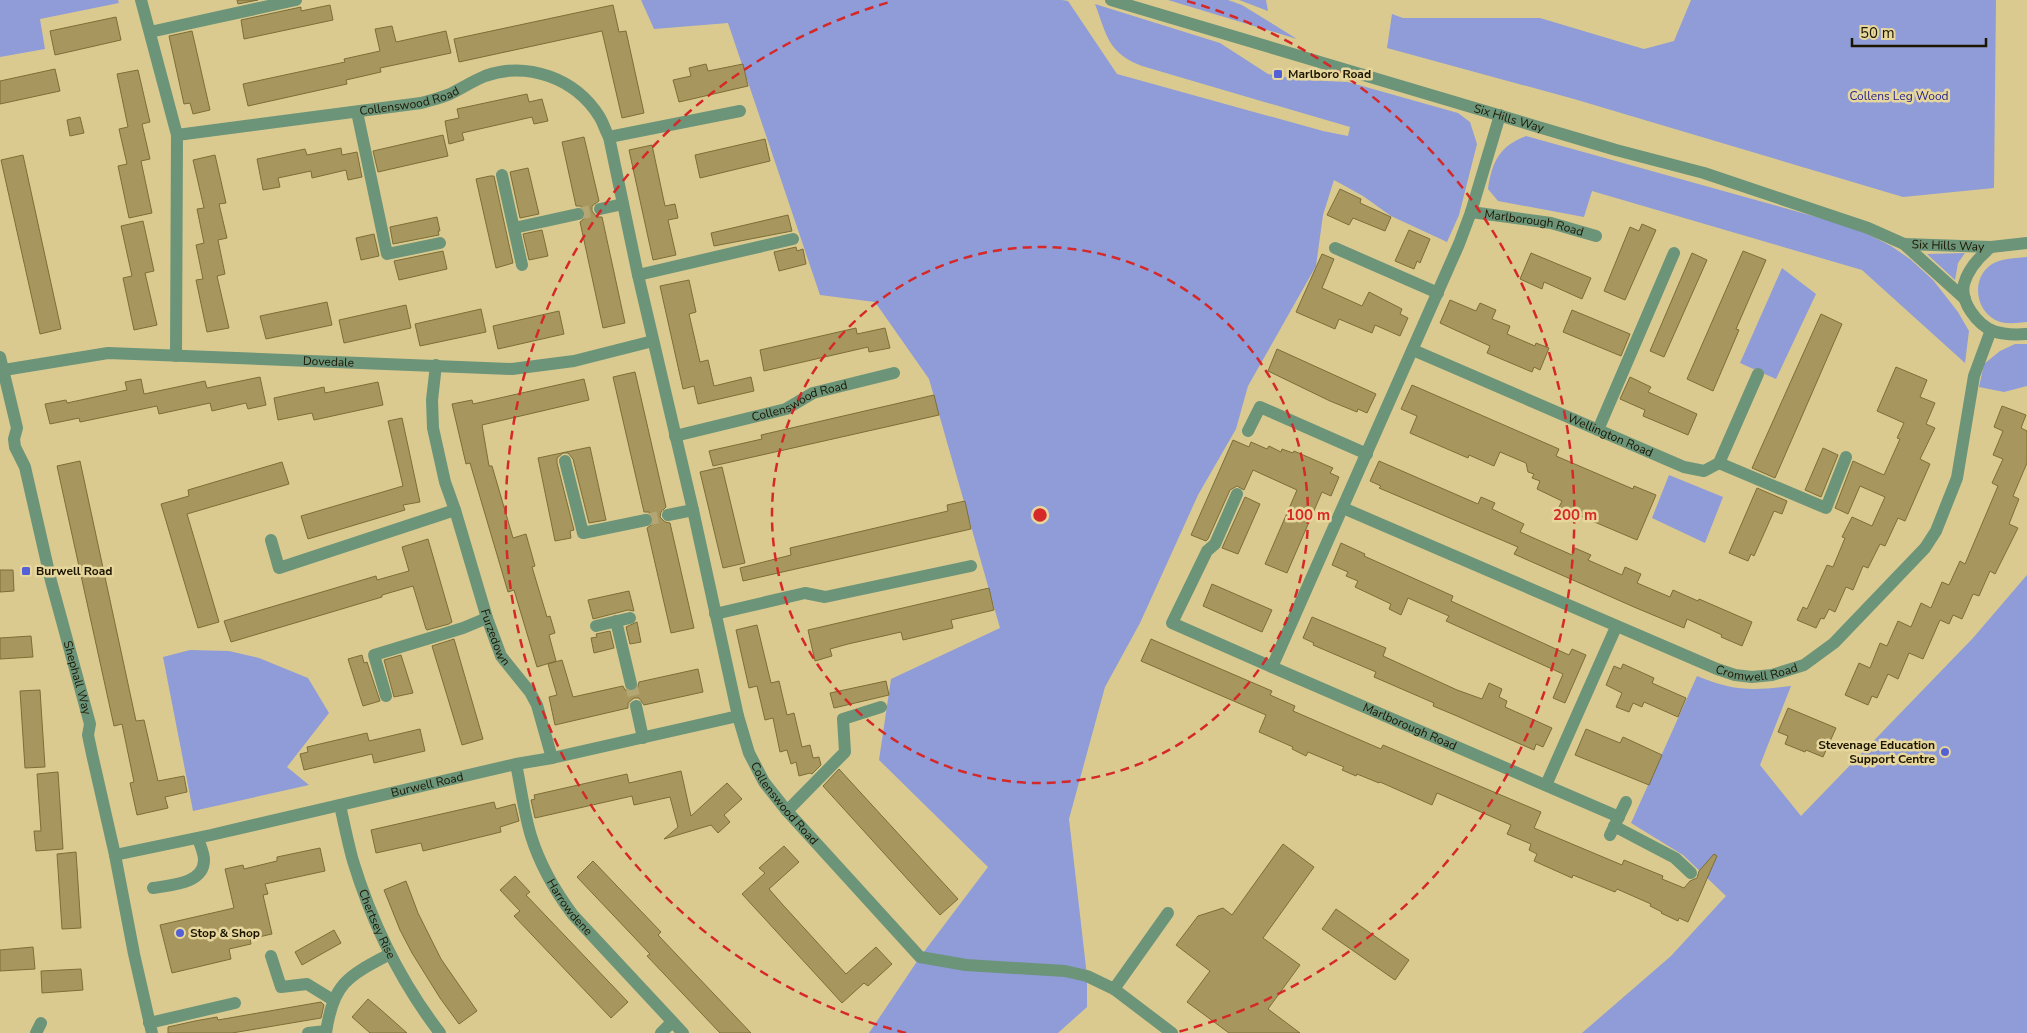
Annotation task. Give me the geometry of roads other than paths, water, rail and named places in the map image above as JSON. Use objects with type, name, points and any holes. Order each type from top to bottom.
[{"type":"street","points":[[141,0],[177,135],[176,356]]},
{"type":"street","points":[[150,32],[296,0]]},
{"type":"street","name":"Six Hills Way","points":[[1111,0],[1616,150],[1704,173],[1868,228],[1904,244],[1964,299],[1978,320],[1992,330]]},
{"type":"street","name":"Collenswood Road","points":[[177,135],[421,103],[449,94],[484,76],[503,71],[520,71],[551,76],[569,85],[590,104],[609,137],[653,341],[694,510],[738,716],[749,752],[758,771],[787,811],[920,957],[966,965],[1065,970],[1087,976],[1114,989]]},
{"type":"street","points":[[609,137],[740,111]]},
{"type":"street","points":[[357,112],[387,254],[440,243]]},
{"type":"street","name":"Marlborough Road","points":[[1272,667],[1438,293],[1471,212],[1500,115]]},
{"type":"street","points":[[502,175],[522,265]]},
{"type":"street","points":[[600,209],[623,204]]},
{"type":"street","name":"Marlborough Road","points":[[1471,212],[1551,223],[1596,236]]},
{"type":"street","points":[[514,228],[578,214]]},
{"type":"street","points":[[638,275],[793,239]]},
{"type":"street","name":"Six Hills Way","points":[[1904,244],[1991,247],[2027,243]]},
{"type":"street","points":[[1964,299],[1966,278],[1980,256],[1991,247]]},
{"type":"street","points":[[1335,248],[1438,293]]},
{"type":"street","points":[[1598,430],[1674,253]]},
{"type":"street","points":[[1992,330],[2006,334],[2027,334]]},
{"type":"street","name":"Cromwell Road","points":[[1343,508],[1616,627],[1734,675],[1752,677],[1772,675],[1804,665],[1834,643],[1913,563],[1936,531],[1956,478],[1974,376],[1992,330]]},
{"type":"street","name":"Dovedale","points":[[4,370],[108,353],[512,369],[574,361],[653,341]]},
{"type":"street","name":"Wellington Road","points":[[1413,350],[1696,470],[1704,471],[1719,463]]},
{"type":"street","name":"Shephall Way","points":[[0,356],[17,428],[14,439],[15,447],[24,467],[51,581],[90,724],[88,735],[151,1028]]},
{"type":"street","name":"Furzedown","points":[[436,365],[432,400],[437,456],[487,618],[501,656],[530,692],[537,706],[552,758]]},
{"type":"street","name":"Collenswood Road","points":[[675,436],[786,409],[813,393],[894,373]]},
{"type":"street","points":[[1758,374],[1719,463],[1826,508],[1846,457]]},
{"type":"street","points":[[1248,431],[1260,407],[1367,454]]},
{"type":"street","points":[[565,461],[583,533],[646,520]]},
{"type":"street","name":"Marlborough Road","points":[[1237,494],[1215,544],[1207,552],[1172,622],[1546,785],[1614,826],[1675,858],[1691,872]]},
{"type":"street","points":[[270,540],[278,568],[455,510]]},
{"type":"street","points":[[668,515],[694,510]]},
{"type":"street","points":[[716,614],[804,593],[825,597],[971,566]]},
{"type":"street","points":[[386,696],[374,655],[463,628],[487,618]]},
{"type":"street","points":[[596,626],[630,618]]},
{"type":"street","points":[[616,621],[631,684]]},
{"type":"street","points":[[1546,785],[1616,627]]},
{"type":"street","points":[[636,706],[643,738]]},
{"type":"street","points":[[787,811],[845,752],[843,719],[881,707]]},
{"type":"street","name":"Burwell Road","points":[[115,855],[738,716]]},
{"type":"street","name":"Harrowdene","points":[[516,764],[531,834],[538,855],[559,896],[573,915],[683,1033]]},
{"type":"street","points":[[1614,826],[1626,802]]},
{"type":"street","name":"Chertsey Rise","points":[[340,805],[352,859],[366,899],[390,954],[411,992],[440,1033]]},
{"type":"street","points":[[153,888],[193,880],[203,867],[204,859],[198,838]]},
{"type":"street","points":[[1168,913],[1114,989],[1172,1033]]},
{"type":"street","points":[[308,1033],[326,1032],[333,1000],[338,989],[345,981],[355,973],[390,954]]},
{"type":"street","points":[[271,956],[281,987],[307,984],[333,1000]]},
{"type":"street","points":[[151,1028],[235,1003]]},
{"type":"street","points":[[661,1033],[672,1022]]},
{"type":"tunnel","points":[[578,214],[600,209]]},
{"type":"tunnel","points":[[646,520],[668,515]]},
{"type":"tunnel","points":[[631,684],[636,706]]},
{"type":"place","name":"Marlboro Road","points":[[1278,74]]},
{"type":"place","name":"Burwell Road","points":[[26,571]]},
{"type":"place","name":"Stevenage Education Support Centre","points":[[1945,752]]},
{"type":"place","name":"Stop & Shop","points":[[180,933]]},
{"type":"park label","name":"Collens Leg Wood","points":[[1899,96]]}]
